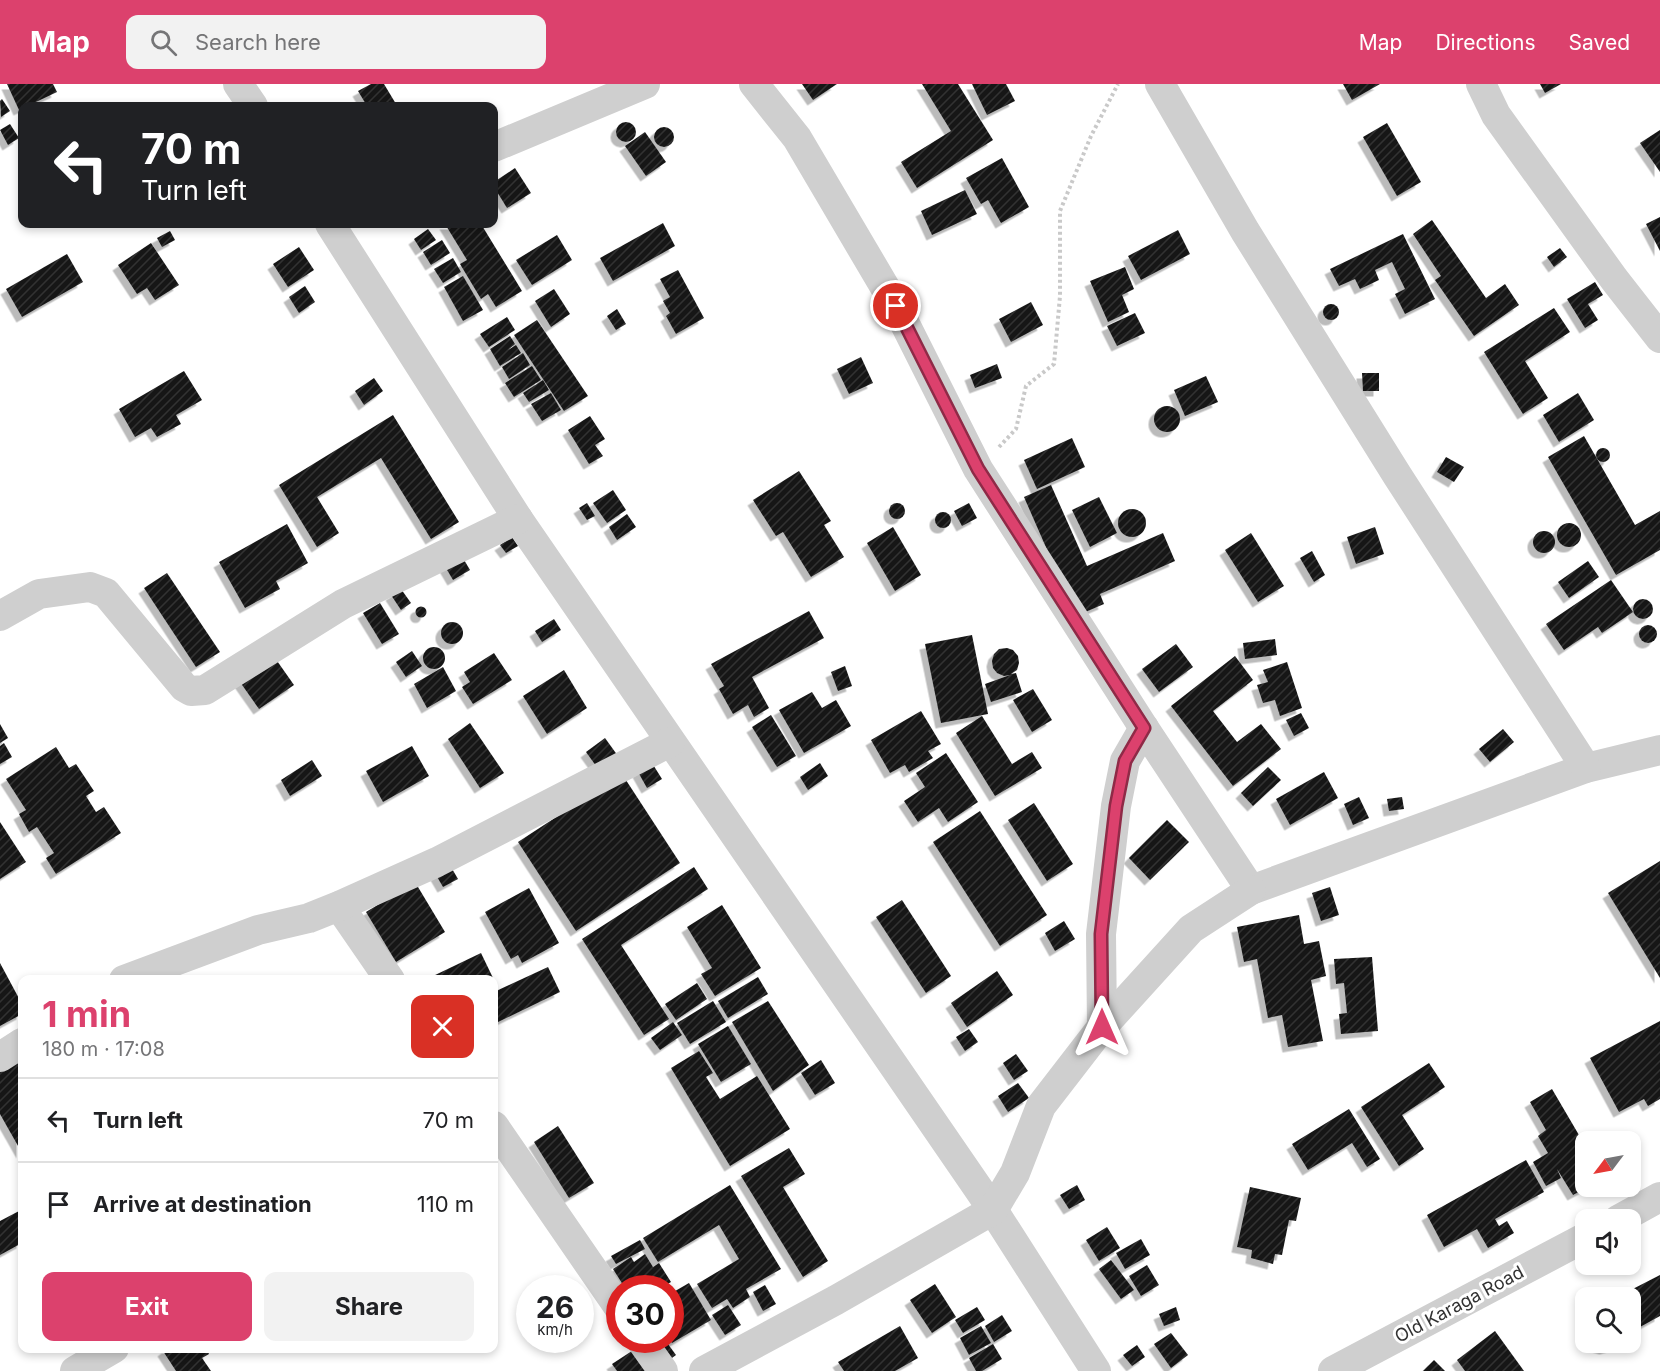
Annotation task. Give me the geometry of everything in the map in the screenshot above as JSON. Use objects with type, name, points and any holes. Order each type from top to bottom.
[{"type":"street","points":[[238,84],[250,102]]},
{"type":"street","points":[[498,145],[645,84]]},
{"type":"street","points":[[754,84],[797,138],[890,296],[978,469],[1251,890]]},
{"type":"street","points":[[1160,84],[1251,241],[1397,475],[1586,768]]},
{"type":"street","points":[[1481,84],[1496,115],[1614,279],[1660,338]]},
{"type":"street","points":[[334,228],[518,519],[993,1210],[1096,1371]]},
{"type":"street","points":[[0,616],[39,594],[90,587],[106,593],[184,687],[191,691],[205,690],[343,604],[518,519]]},
{"type":"street","points":[[1102,1027],[1101,934],[1116,806],[1125,761],[1144,728]]},
{"type":"street","points":[[137,975],[258,930],[309,918],[339,906],[437,862],[670,742]]},
{"type":"street","points":[[704,1371],[836,1300],[993,1210],[1015,1173],[1041,1106],[1102,1027],[1191,929],[1251,890],[1586,768],[1660,750]]},
{"type":"street","points":[[339,906],[387,975]]},
{"type":"street","points":[[0,1057],[18,1046]]},
{"type":"street","points":[[498,1134],[606,1289]]},
{"type":"street","points":[[1638,1209],[1660,1197]]},
{"type":"street","name":"Old Karaga Road","points":[[1333,1371],[1575,1243]]},
{"type":"street","points":[[75,1371],[106,1353]]},
{"type":"street","points":[[650,1353],[663,1371]]},
{"type":"path","points":[[978,469],[1016,429],[1026,386],[1054,364],[1060,296],[1060,211],[1091,136],[1118,84]]},
{"type":"building","points":[[7,84],[53,84],[57,92],[36,102],[18,102],[18,108]]},
{"type":"building","points":[[371,84],[384,84],[395,102],[365,102],[358,91]]},
{"type":"building","points":[[802,84],[837,84],[813,100]]},
{"type":"building","points":[[922,84],[958,84],[993,140],[917,188],[901,162],[951,131]]},
{"type":"building","points":[[972,84],[1006,84],[1015,101],[987,115]]},
{"type":"building","points":[[1343,84],[1380,84],[1352,100]]},
{"type":"building","points":[[1540,84],[1561,84],[1545,93]]},
{"type":"building","points":[[2,99],[10,111],[1,117],[0,101]]},
{"type":"building","points":[[626,122],[633,125],[636,132],[633,139],[626,142],[619,139],[616,132],[619,125]]},
{"type":"building","points":[[1387,123],[1421,182],[1397,196],[1363,137]]},
{"type":"building","points":[[10,124],[18,139],[8,145],[0,130]]},
{"type":"building","points":[[664,127],[671,130],[674,137],[671,144],[664,147],[657,144],[654,137],[657,130]]},
{"type":"building","points":[[1660,130],[1660,172],[1640,143]]},
{"type":"building","points":[[645,132],[666,162],[646,176],[625,146]]},
{"type":"building","points":[[1002,158],[1029,207],[1001,223],[988,200],[981,204],[966,178]]},
{"type":"building","points":[[515,168],[531,193],[507,208],[498,193],[498,179]]},
{"type":"building","points":[[965,190],[977,214],[932,235],[921,211]]},
{"type":"building","points":[[1660,217],[1660,251],[1646,224]]},
{"type":"building","points":[[1432,220],[1486,298],[1505,284],[1519,305],[1474,336],[1435,280],[1441,276],[1413,234]]},
{"type":"building","points":[[663,223],[675,246],[613,281],[600,258]]},
{"type":"building","points":[[447,228],[483,228],[522,291],[496,307],[488,294],[481,299],[460,264],[467,260]]},
{"type":"building","points":[[428,229],[436,240],[421,250],[414,239]]},
{"type":"building","points":[[1178,230],[1190,254],[1141,280],[1128,256]]},
{"type":"building","points":[[170,231],[175,240],[162,247],[157,238]]},
{"type":"building","points":[[1403,234],[1435,299],[1405,314],[1395,294],[1405,289],[1392,262],[1375,270],[1379,280],[1360,289],[1355,279],[1339,286],[1330,269]]},
{"type":"building","points":[[557,235],[572,260],[532,285],[516,260]]},
{"type":"building","points":[[442,240],[450,253],[431,265],[423,252]]},
{"type":"building","points":[[151,243],[179,285],[155,300],[147,288],[137,294],[118,265]]},
{"type":"building","points":[[299,247],[314,270],[288,287],[273,264]]},
{"type":"building","points":[[1560,248],[1567,257],[1554,267],[1547,257]]},
{"type":"building","points":[[67,254],[83,282],[22,317],[6,289]]},
{"type":"building","points":[[453,258],[461,272],[443,283],[434,269]]},
{"type":"building","points":[[1125,267],[1134,289],[1122,295],[1129,312],[1108,322],[1090,281]]},
{"type":"building","points":[[678,270],[704,318],[676,334],[666,316],[670,313],[663,301],[670,297],[660,279]]},
{"type":"building","points":[[463,276],[483,310],[463,321],[444,287]]},
{"type":"building","points":[[1595,282],[1603,295],[1588,304],[1598,320],[1585,328],[1567,299]]},
{"type":"building","points":[[305,286],[315,302],[299,313],[289,297]]},
{"type":"building","points":[[554,289],[570,314],[551,327],[535,301]]},
{"type":"building","points":[[1031,302],[1043,325],[1011,342],[999,319]]},
{"type":"building","points":[[1328,304],[1334,304],[1339,312],[1337,318],[1328,320],[1323,315],[1323,309]]},
{"type":"building","points":[[1554,308],[1570,332],[1525,361],[1548,398],[1523,414],[1484,352]]},
{"type":"building","points":[[617,309],[626,324],[616,330],[607,316]]},
{"type":"building","points":[[1135,313],[1145,333],[1117,346],[1107,326]]},
{"type":"building","points":[[507,317],[515,330],[489,347],[480,334]]},
{"type":"building","points":[[537,320],[588,396],[564,411],[514,335]]},
{"type":"building","points":[[510,336],[515,344],[508,350],[516,345],[521,353],[500,366],[490,349]]},
{"type":"building","points":[[523,353],[530,365],[509,379],[502,367]]},
{"type":"building","points":[[861,357],[873,383],[849,394],[837,369]]},
{"type":"building","points":[[997,364],[1002,378],[975,388],[970,375]]},
{"type":"building","points":[[532,366],[541,380],[514,397],[505,383]]},
{"type":"building","points":[[184,371],[202,400],[176,415],[181,424],[157,437],[151,428],[135,437],[119,409]]},
{"type":"building","points":[[1362,373],[1379,373],[1379,391],[1363,391]]},
{"type":"building","points":[[1206,376],[1218,402],[1185,416],[1174,390]]},
{"type":"building","points":[[374,378],[383,391],[364,405],[355,391]]},
{"type":"building","points":[[543,380],[549,390],[529,402],[523,393]]},
{"type":"building","points":[[551,393],[561,410],[542,421],[531,404]]},
{"type":"building","points":[[1578,393],[1594,420],[1559,442],[1543,415]]},
{"type":"building","points":[[1167,406],[1176,410],[1180,419],[1176,428],[1167,432],[1158,428],[1154,419],[1158,410]]},
{"type":"building","points":[[393,415],[459,522],[431,539],[381,458],[317,497],[339,533],[317,547],[279,485]]},
{"type":"building","points":[[590,416],[605,439],[595,445],[603,456],[589,464],[568,430]]},
{"type":"building","points":[[1584,436],[1635,525],[1660,511],[1660,550],[1616,575],[1548,457]]},
{"type":"building","points":[[1072,438],[1085,467],[1037,489],[1024,460]]},
{"type":"building","points":[[1603,448],[1608,450],[1610,455],[1608,460],[1603,462],[1598,460],[1596,455],[1598,450]]},
{"type":"building","points":[[1446,457],[1464,467],[1454,482],[1437,472]]},
{"type":"building","points":[[799,471],[831,521],[824,525],[844,557],[811,577],[783,532],[776,536],[753,500]]},
{"type":"building","points":[[1051,485],[1087,566],[1163,533],[1175,561],[1100,594],[1104,604],[1076,616],[1024,497]]},
{"type":"building","points":[[613,490],[626,510],[607,523],[593,503]]},
{"type":"building","points":[[1099,497],[1117,533],[1090,547],[1072,510]]},
{"type":"building","points":[[587,503],[595,516],[587,520],[579,508]]},
{"type":"building","points":[[894,503],[900,503],[905,511],[903,517],[894,519],[889,514],[889,508]]},
{"type":"building","points":[[969,503],[977,518],[962,526],[954,511]]},
{"type":"building","points":[[1132,509],[1142,513],[1146,523],[1142,533],[1132,537],[1122,533],[1118,523],[1122,513]]},
{"type":"building","points":[[940,512],[946,512],[951,520],[949,526],[940,528],[935,523],[935,517]]},
{"type":"building","points":[[627,514],[636,527],[617,540],[609,527]]},
{"type":"building","points":[[1569,523],[1577,527],[1581,535],[1577,543],[1569,547],[1561,543],[1557,535],[1561,527]]},
{"type":"building","points":[[287,524],[308,563],[276,581],[280,589],[245,608],[219,562]]},
{"type":"building","points":[[893,527],[921,575],[895,591],[867,543]]},
{"type":"building","points":[[1375,527],[1384,554],[1356,564],[1347,537]]},
{"type":"building","points":[[1544,531],[1552,534],[1555,542],[1552,550],[1544,553],[1536,550],[1533,542],[1536,534]]},
{"type":"building","points":[[1251,533],[1284,586],[1258,602],[1225,550]]},
{"type":"building","points":[[512,537],[518,546],[506,553],[500,545]]},
{"type":"building","points":[[1312,551],[1325,575],[1314,582],[1300,558]]},
{"type":"building","points":[[460,553],[470,570],[453,580],[443,563]]},
{"type":"building","points":[[1588,561],[1599,577],[1569,598],[1558,582]]},
{"type":"building","points":[[167,573],[220,652],[196,667],[144,588]]},
{"type":"building","points":[[1611,580],[1633,612],[1602,633],[1598,627],[1564,650],[1546,624]]},
{"type":"building","points":[[401,589],[411,603],[401,610],[391,595]]},
{"type":"building","points":[[1643,599],[1650,602],[1653,609],[1650,616],[1643,619],[1636,616],[1633,609],[1636,602]]},
{"type":"building","points":[[380,603],[399,634],[382,644],[363,613]]},
{"type":"building","points":[[421,606],[427,612],[421,618],[415,612]]},
{"type":"building","points":[[809,611],[824,638],[752,677],[769,708],[754,717],[748,705],[733,714],[719,689],[724,686],[711,664]]},
{"type":"building","points":[[554,619],[561,630],[542,642],[535,631]]},
{"type":"building","points":[[452,622],[460,625],[463,633],[460,641],[452,644],[444,641],[441,633],[444,625]]},
{"type":"building","points":[[1648,625],[1654,628],[1657,634],[1654,640],[1648,643],[1642,640],[1639,634],[1642,628]]},
{"type":"building","points":[[972,635],[988,714],[941,723],[925,644]]},
{"type":"building","points":[[1275,639],[1277,655],[1245,659],[1243,643]]},
{"type":"building","points":[[1176,644],[1193,667],[1159,692],[1142,669]]},
{"type":"building","points":[[434,647],[442,650],[445,658],[442,666],[434,669],[426,666],[423,658],[426,650]]},
{"type":"building","points":[[999,649],[1013,650],[1018,656],[1017,670],[1011,674],[1016,673],[1022,692],[991,702],[985,684],[1010,675],[1004,676],[997,673],[992,661]]},
{"type":"building","points":[[412,651],[422,666],[406,677],[396,662]]},
{"type":"building","points":[[494,653],[512,680],[473,704],[462,687],[470,682],[464,672]]},
{"type":"building","points":[[1235,656],[1253,680],[1213,711],[1237,742],[1261,724],[1281,749],[1233,786],[1171,706]]},
{"type":"building","points":[[275,658],[294,685],[259,709],[240,682]]},
{"type":"building","points":[[1287,662],[1302,708],[1280,716],[1275,700],[1263,703],[1257,685],[1268,682],[1263,670]]},
{"type":"building","points":[[845,666],[852,686],[838,691],[831,672]]},
{"type":"building","points":[[443,667],[456,691],[427,708],[414,684]]},
{"type":"building","points":[[564,670],[587,708],[547,734],[523,696]]},
{"type":"building","points":[[1033,689],[1052,720],[1032,732],[1013,700]]},
{"type":"building","points":[[812,692],[822,708],[836,700],[851,726],[804,753],[779,710]]},
{"type":"building","points":[[921,711],[941,744],[928,751],[933,758],[909,772],[905,765],[890,773],[871,740]]},
{"type":"building","points":[[1301,713],[1309,728],[1294,736],[1286,720]]},
{"type":"building","points":[[771,715],[796,756],[777,767],[752,727]]},
{"type":"building","points":[[982,716],[1012,764],[1032,752],[1042,768],[995,796],[956,733]]},
{"type":"building","points":[[470,723],[504,773],[480,788],[448,739]]},
{"type":"building","points":[[0,724],[8,738],[0,743]]},
{"type":"building","points":[[1503,729],[1514,742],[1490,762],[1479,749]]},
{"type":"building","points":[[605,738],[618,756],[599,770],[586,752]]},
{"type":"building","points":[[4,743],[12,757],[0,764],[0,746]]},
{"type":"building","points":[[412,746],[429,776],[383,802],[366,771]]},
{"type":"building","points":[[56,747],[69,768],[76,764],[94,791],[86,796],[96,812],[104,807],[121,833],[56,874],[46,858],[54,853],[37,827],[29,832],[19,814],[26,810],[6,779]]},
{"type":"building","points":[[946,753],[978,802],[948,822],[939,808],[918,822],[904,801],[925,787],[916,773]]},
{"type":"building","points":[[312,760],[322,776],[290,796],[281,780]]},
{"type":"building","points":[[652,763],[662,779],[647,788],[638,772]]},
{"type":"building","points":[[820,763],[828,776],[808,790],[800,777]]},
{"type":"building","points":[[1268,767],[1281,780],[1253,806],[1241,793]]},
{"type":"building","points":[[1324,772],[1338,798],[1290,825],[1276,799]]},
{"type":"building","points":[[622,774],[680,863],[576,931],[518,842]]},
{"type":"building","points":[[1359,797],[1369,818],[1353,825],[1344,804]]},
{"type":"building","points":[[1402,797],[1404,809],[1389,811],[1387,799]]},
{"type":"building","points":[[1034,803],[1073,864],[1047,881],[1008,820]]},
{"type":"building","points":[[980,811],[1047,915],[1000,946],[933,842]]},
{"type":"building","points":[[1167,820],[1189,842],[1150,880],[1129,858]]},
{"type":"building","points":[[0,822],[26,862],[0,879]]},
{"type":"building","points":[[1660,861],[1660,978],[1608,893]]},
{"type":"building","points":[[451,867],[458,879],[443,887],[436,875]]},
{"type":"building","points":[[694,867],[708,889],[621,945],[669,1019],[644,1035],[582,939]]},
{"type":"building","points":[[415,882],[445,932],[396,962],[366,912]]},
{"type":"building","points":[[1330,887],[1339,915],[1321,921],[1312,893]]},
{"type":"building","points":[[529,888],[559,943],[522,963],[518,955],[511,959],[485,912]]},
{"type":"building","points":[[902,900],[951,976],[926,993],[876,917]]},
{"type":"building","points":[[722,905],[761,968],[715,996],[701,974],[712,968],[687,927]]},
{"type":"building","points":[[1299,915],[1304,944],[1319,941],[1326,976],[1311,980],[1323,1041],[1288,1047],[1282,1015],[1268,1018],[1257,959],[1244,962],[1237,927]]},
{"type":"building","points":[[1064,921],[1075,939],[1055,951],[1045,933]]},
{"type":"building","points":[[481,953],[492,975],[435,975]]},
{"type":"building","points":[[1372,957],[1378,1031],[1341,1034],[1339,1014],[1347,1013],[1344,983],[1336,984],[1334,959]]},
{"type":"building","points":[[0,963],[18,997],[18,1016],[0,1026]]},
{"type":"building","points":[[548,967],[560,992],[498,1022],[498,990]]},
{"type":"building","points":[[997,971],[1013,995],[967,1027],[951,1003]]},
{"type":"building","points":[[758,977],[768,994],[728,1018],[718,1001]]},
{"type":"building","points":[[697,983],[707,999],[676,1020],[665,1004]]},
{"type":"building","points":[[713,1001],[726,1022],[690,1044],[677,1023]]},
{"type":"building","points":[[768,1001],[809,1065],[773,1091],[732,1022]]},
{"type":"building","points":[[1660,1021],[1660,1099],[1648,1106],[1644,1099],[1619,1112],[1590,1058]]},
{"type":"building","points":[[673,1022],[682,1035],[660,1050],[651,1038]]},
{"type":"building","points":[[728,1026],[751,1064],[721,1082],[698,1044]]},
{"type":"building","points":[[969,1029],[978,1042],[965,1051],[956,1037]]},
{"type":"building","points":[[699,1051],[713,1073],[706,1077],[720,1099],[757,1076],[790,1129],[730,1166],[671,1068]]},
{"type":"building","points":[[1016,1054],[1028,1071],[1014,1080],[1003,1063]]},
{"type":"building","points":[[18,1059],[18,1146],[0,1114],[0,1070]]},
{"type":"building","points":[[821,1060],[835,1083],[815,1095],[801,1073]]},
{"type":"building","points":[[1429,1063],[1445,1087],[1402,1115],[1424,1149],[1399,1166],[1361,1107]]},
{"type":"building","points":[[1018,1083],[1029,1098],[1008,1112],[998,1096]]},
{"type":"building","points":[[1552,1089],[1577,1131],[1575,1194],[1573,1195],[1557,1169],[1561,1178],[1546,1186],[1533,1162],[1548,1153],[1538,1136],[1546,1130],[1530,1102]]},
{"type":"building","points":[[1349,1109],[1380,1159],[1367,1167],[1352,1143],[1308,1170],[1292,1144]]},
{"type":"building","points":[[558,1126],[594,1183],[569,1198],[534,1142]]},
{"type":"building","points":[[789,1148],[805,1174],[783,1187],[828,1261],[803,1277],[741,1176]]},
{"type":"building","points":[[1526,1160],[1544,1192],[1495,1219],[1499,1226],[1507,1221],[1514,1233],[1488,1248],[1477,1229],[1444,1247],[1427,1215]]},
{"type":"building","points":[[730,1185],[781,1269],[746,1289],[750,1297],[733,1308],[727,1299],[712,1308],[697,1284],[739,1259],[719,1225],[658,1262],[643,1238]]},
{"type":"building","points":[[1077,1185],[1085,1200],[1069,1209],[1060,1195]]},
{"type":"building","points":[[1250,1187],[1301,1198],[1296,1221],[1289,1220],[1282,1255],[1275,1254],[1273,1264],[1251,1258],[1252,1250],[1237,1247]]},
{"type":"building","points":[[18,1212],[18,1245],[0,1255],[0,1221]]},
{"type":"building","points":[[1107,1227],[1120,1248],[1099,1261],[1086,1240]]},
{"type":"building","points":[[1141,1239],[1150,1255],[1125,1269],[1116,1253]]},
{"type":"building","points":[[640,1240],[645,1249],[616,1264],[611,1256]]},
{"type":"building","points":[[645,1254],[653,1267],[659,1263],[667,1275],[617,1275],[613,1269],[631,1257],[634,1262]]},
{"type":"building","points":[[1111,1260],[1134,1290],[1121,1299],[1099,1269]]},
{"type":"building","points":[[1147,1265],[1159,1285],[1141,1296],[1129,1276]]},
{"type":"building","points":[[1660,1275],[1660,1316],[1641,1326],[1641,1287],[1637,1287]]},
{"type":"building","points":[[689,1283],[711,1320],[684,1336],[684,1286]]},
{"type":"building","points":[[935,1284],[956,1317],[932,1333],[910,1300]]},
{"type":"building","points":[[765,1285],[776,1304],[763,1311],[753,1292]]},
{"type":"building","points":[[728,1305],[741,1325],[725,1335],[712,1315]]},
{"type":"building","points":[[977,1307],[985,1320],[963,1333],[955,1320]]},
{"type":"building","points":[[1176,1307],[1180,1320],[1164,1326],[1159,1314]]},
{"type":"building","points":[[1002,1315],[1012,1331],[994,1342],[985,1326]]},
{"type":"building","points":[[900,1326],[918,1358],[895,1371],[844,1371],[838,1362]]},
{"type":"building","points":[[981,1326],[991,1343],[969,1355],[960,1338]]},
{"type":"building","points":[[1495,1331],[1524,1371],[1465,1371],[1457,1360]]},
{"type":"building","points":[[1171,1333],[1188,1355],[1171,1368],[1154,1344]]},
{"type":"building","points":[[993,1344],[1002,1359],[982,1371],[976,1371],[969,1358]]},
{"type":"building","points":[[1137,1345],[1145,1357],[1132,1366],[1123,1355]]},
{"type":"building","points":[[164,1353],[208,1353],[202,1358],[211,1371],[176,1371]]},
{"type":"building","points":[[629,1353],[641,1353],[650,1371],[617,1371],[612,1364]]},
{"type":"building","points":[[658,1353],[675,1353],[676,1355],[665,1363]]},
{"type":"building","points":[[1434,1360],[1445,1371],[1423,1371]]},
{"type":"route","points":[[896,306],[978,469],[1144,728],[1125,761],[1116,806],[1101,934],[1102,1027]]}]
